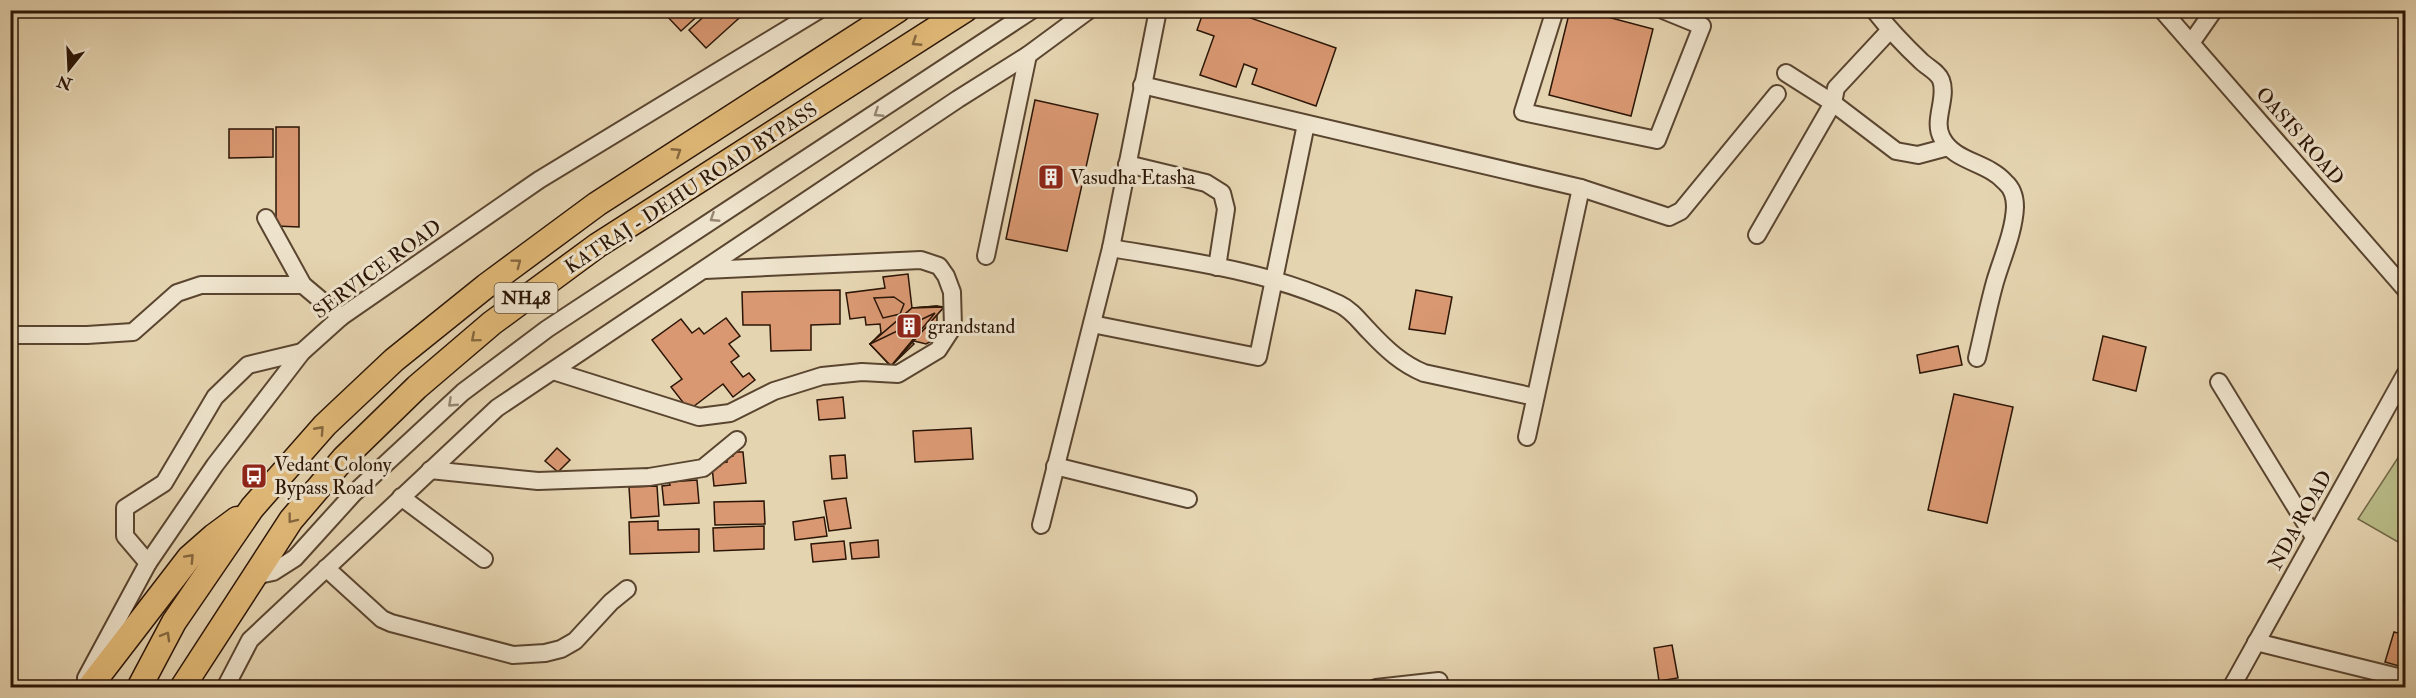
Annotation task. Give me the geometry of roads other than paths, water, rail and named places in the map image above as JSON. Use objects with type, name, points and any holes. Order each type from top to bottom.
[{"type":"highway","name":"KATRAJ - DEHU ROAD BYPASS","points":[[138,687],[174,622],[252,508],[325,425],[394,360],[486,285],[597,204],[898,10]]},
{"type":"highway","name":"KATRAJ - DEHU ROAD BYPASS","points":[[187,683],[291,520],[344,458],[417,387],[492,323],[598,245],[965,10]]},
{"type":"highway","points":[[89,687],[189,558],[252,508]]},
{"type":"street","name":"SERVICE ROAD","points":[[81,687],[148,563],[214,465],[302,352],[341,317],[540,180],[819,10]]},
{"type":"street","points":[[225,687],[250,640],[497,408],[958,99],[1028,55],[1089,10]]},
{"type":"street","points":[[1041,525],[1111,248],[1158,10]]},
{"type":"street","points":[[1554,10],[1523,112],[1656,140],[1702,26],[1663,10]]},
{"type":"street","points":[[1874,10],[1922,63],[1939,75],[1942,97],[1939,126],[1941,137],[1948,147],[1959,155],[1990,169],[2013,191],[2015,205],[2013,222],[1994,285],[1977,358]]},
{"type":"street","name":"OASIS ROAD","points":[[2162,10],[2406,290]]},
{"type":"street","points":[[2191,43],[2214,10]]},
{"type":"street","points":[[254,576],[273,572],[295,558],[352,494],[464,392],[547,329],[1023,13]]},
{"type":"street","points":[[1757,235],[1833,102],[1836,88],[1890,30]]},
{"type":"street","points":[[987,256],[1028,55]]},
{"type":"street","points":[[1786,73],[1833,102],[1896,151],[1918,155],[1948,147]]},
{"type":"street","points":[[1142,85],[1581,188],[1669,217],[1681,211],[1777,94]]},
{"type":"street","points":[[1092,324],[1258,357],[1306,124]]},
{"type":"street","points":[[1127,164],[1206,183],[1222,193],[1226,209],[1217,267]]},
{"type":"street","points":[[1527,437],[1581,188]]},
{"type":"street","points":[[266,218],[303,285],[341,317]]},
{"type":"street","points":[[1111,248],[1217,267],[1275,281],[1341,305],[1353,313],[1395,357],[1410,367],[1424,373],[1536,397]]},
{"type":"street","points":[[553,371],[699,417],[730,413],[774,392],[822,376],[862,372],[898,374],[938,350],[953,327],[952,292],[946,276],[939,266],[921,260],[704,270]]},
{"type":"street","points":[[10,336],[133,332],[177,293],[201,285],[303,285]]},
{"type":"street","points":[[148,563],[125,536],[125,508],[164,483],[216,397],[248,365],[302,352]]},
{"type":"street","name":"NDA ROAD","points":[[2231,687],[2406,373]]},
{"type":"street","points":[[2219,382],[2314,537]]},
{"type":"street","points":[[430,470],[538,481],[648,477],[703,468],[737,440]]},
{"type":"street","points":[[1056,466],[1188,499]]},
{"type":"street","points":[[400,497],[484,559]]},
{"type":"street","points":[[326,568],[382,619],[513,655],[546,653],[561,649],[575,641],[597,616],[627,589]]},
{"type":"street","points":[[2256,642],[2406,679]]},
{"type":"street","points":[[1376,687],[1439,681]]},
{"type":"place","name":"Vasudha Etasha","points":[[1051,177]]},
{"type":"place","name":"grandstand","points":[[909,326]]},
{"type":"place","name":"Vedant Colony Bypass Road","points":[[254,476]]}]
